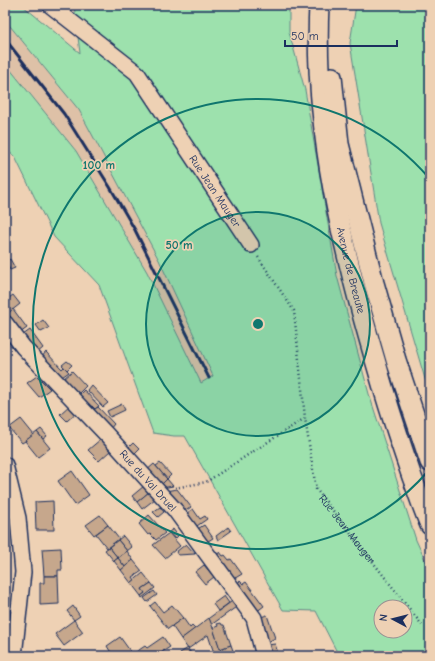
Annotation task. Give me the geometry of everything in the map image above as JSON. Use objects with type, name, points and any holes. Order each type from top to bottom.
[{"type":"main road","name":"Avenue de Breaute","points":[[319,5],[318,36],[321,106],[330,169],[344,239],[366,330],[394,426],[430,525]]},
{"type":"main road","name":"Avenue de Breaute","points":[[331,5],[330,60],[339,144],[374,283],[396,360],[430,462]]},
{"type":"street","name":"Rue Jean Mauger","points":[[50,5],[137,73],[251,245]]},
{"type":"street","name":"Rue du Val Druel","points":[[5,323],[23,347],[107,435],[157,492],[175,510],[254,618],[264,656]]},
{"type":"street","points":[[5,465],[18,518],[23,572],[14,656]]},
{"type":"path","name":"Rue Jean Mauger","points":[[251,245],[294,311],[305,418],[316,489],[422,625]]},
{"type":"path","points":[[157,492],[206,482],[305,418]]},
{"type":"shaded area","points":[[5,20],[79,110],[159,260],[214,377],[201,383],[147,272],[76,151],[5,63]]},
{"type":"green space","points":[[5,5],[22,5],[80,53],[74,5],[289,5],[289,32],[305,90],[337,276],[369,394],[416,540],[430,571],[430,653],[427,656],[339,656],[316,611],[283,610],[185,436],[153,433],[99,285],[54,237],[15,157],[5,148],[5,63],[76,151],[147,272],[201,383],[213,376],[159,260],[79,110],[5,20]]},
{"type":"green space","points":[[356,5],[430,5],[430,396],[379,223],[350,43]]},
{"type":"building","points":[[10,259],[15,268],[10,270],[6,262]]},
{"type":"building","points":[[13,295],[20,304],[6,315],[5,298],[6,300]]},
{"type":"building","points":[[13,309],[27,328],[20,333],[6,315]]},
{"type":"building","points":[[43,320],[49,328],[41,332],[36,325]]},
{"type":"building","points":[[30,330],[43,348],[37,353],[23,335]]},
{"type":"building","points":[[46,352],[62,369],[64,367],[69,372],[59,379],[40,359]]},
{"type":"building","points":[[67,361],[72,365],[67,370],[62,365]]},
{"type":"building","points":[[72,371],[86,386],[76,396],[62,380]]},
{"type":"building","points":[[37,376],[50,389],[39,397],[27,383]]},
{"type":"building","points":[[91,385],[108,403],[103,407],[87,390]]},
{"type":"building","points":[[84,390],[99,406],[95,409],[92,406],[88,409],[77,397]]},
{"type":"building","points":[[71,404],[78,411],[67,421],[60,414]]},
{"type":"building","points":[[122,404],[125,410],[110,417],[107,411]]},
{"type":"building","points":[[92,406],[95,409],[98,407],[114,424],[110,429],[90,408]]},
{"type":"building","points":[[21,419],[34,435],[22,443],[9,428]]},
{"type":"building","points":[[41,429],[47,436],[43,439],[37,432]]},
{"type":"building","points":[[37,432],[50,448],[38,457],[25,441]]},
{"type":"building","points":[[101,439],[111,450],[99,461],[88,450]]},
{"type":"building","points":[[133,443],[139,449],[132,456],[126,450]]},
{"type":"building","points":[[160,463],[171,475],[167,479],[156,466]]},
{"type":"building","points":[[154,464],[167,479],[160,486],[146,471]]},
{"type":"building","points":[[72,471],[89,495],[75,505],[58,481]]},
{"type":"building","points":[[167,479],[173,486],[162,488],[160,486]]},
{"type":"building","points":[[144,486],[149,492],[137,502],[132,496]]},
{"type":"building","points":[[177,489],[191,507],[183,513],[165,491]]},
{"type":"building","points":[[149,492],[155,499],[142,509],[137,502]]},
{"type":"building","points":[[53,501],[54,530],[36,530],[35,502]]},
{"type":"building","points":[[160,507],[164,512],[158,517],[153,512]]},
{"type":"building","points":[[193,509],[200,519],[205,516],[207,519],[194,528],[184,515]]},
{"type":"building","points":[[100,515],[108,525],[94,535],[86,525]]},
{"type":"building","points":[[149,515],[165,533],[156,540],[150,534],[148,535],[139,524]]},
{"type":"building","points":[[108,525],[119,539],[107,548],[96,534]]},
{"type":"building","points":[[204,525],[213,538],[205,543],[196,530]]},
{"type":"building","points":[[228,527],[231,531],[218,540],[216,536]]},
{"type":"building","points":[[173,529],[178,536],[175,539],[169,532]]},
{"type":"building","points":[[169,533],[180,546],[165,558],[153,545]]},
{"type":"building","points":[[123,536],[132,547],[127,551],[118,540]]},
{"type":"building","points":[[118,540],[127,551],[118,558],[109,547]]},
{"type":"building","points":[[186,544],[195,554],[178,555],[176,552]]},
{"type":"building","points":[[109,547],[118,558],[114,561],[105,550]]},
{"type":"building","points":[[61,548],[62,570],[58,570],[58,576],[44,576],[42,549]]},
{"type":"building","points":[[127,551],[133,560],[125,567],[118,558]]},
{"type":"building","points":[[220,552],[229,560],[231,559],[242,574],[232,580],[215,556]]},
{"type":"building","points":[[118,558],[125,567],[121,570],[114,561]]},
{"type":"building","points":[[133,560],[142,571],[133,577],[135,580],[131,583],[121,570]]},
{"type":"building","points":[[204,565],[214,577],[205,584],[195,572]]},
{"type":"building","points":[[143,573],[151,583],[142,589],[145,593],[141,596],[131,583]]},
{"type":"building","points":[[44,576],[58,576],[59,604],[40,605],[40,583],[44,583]]},
{"type":"building","points":[[240,581],[243,584],[246,582],[264,606],[256,612],[235,585]]},
{"type":"building","points":[[151,583],[155,588],[142,598],[141,596],[145,593],[142,589]]},
{"type":"building","points":[[154,591],[157,595],[147,602],[144,598]]},
{"type":"building","points":[[224,596],[229,603],[218,611],[213,604]]},
{"type":"building","points":[[235,599],[239,605],[211,625],[209,618]]},
{"type":"building","points":[[155,602],[163,612],[172,605],[183,618],[168,629],[150,606]]},
{"type":"building","points":[[73,606],[80,616],[74,620],[67,611]]},
{"type":"building","points":[[267,615],[275,638],[266,643],[258,618]]},
{"type":"building","points":[[183,618],[190,628],[192,626],[195,629],[181,639],[172,626]]},
{"type":"building","points":[[209,618],[223,656],[215,656],[208,635],[188,649],[181,639]]},
{"type":"building","points":[[74,620],[83,632],[64,646],[55,634]]},
{"type":"building","points":[[221,623],[224,625],[231,645],[220,649],[213,628],[218,626],[217,624]]},
{"type":"building","points":[[120,637],[133,655],[132,656],[113,656],[107,646]]},
{"type":"building","points":[[163,637],[170,647],[156,656],[139,656],[136,652],[145,646],[147,648]]},
{"type":"building","points":[[275,644],[279,656],[271,656],[267,645]]},
{"type":"building","points":[[231,645],[235,656],[223,656],[220,649]]},
{"type":"building","points":[[188,648],[193,656],[182,656],[180,653]]},
{"type":"railway","points":[[5,39],[64,114],[110,187],[135,230],[209,378]]}]
